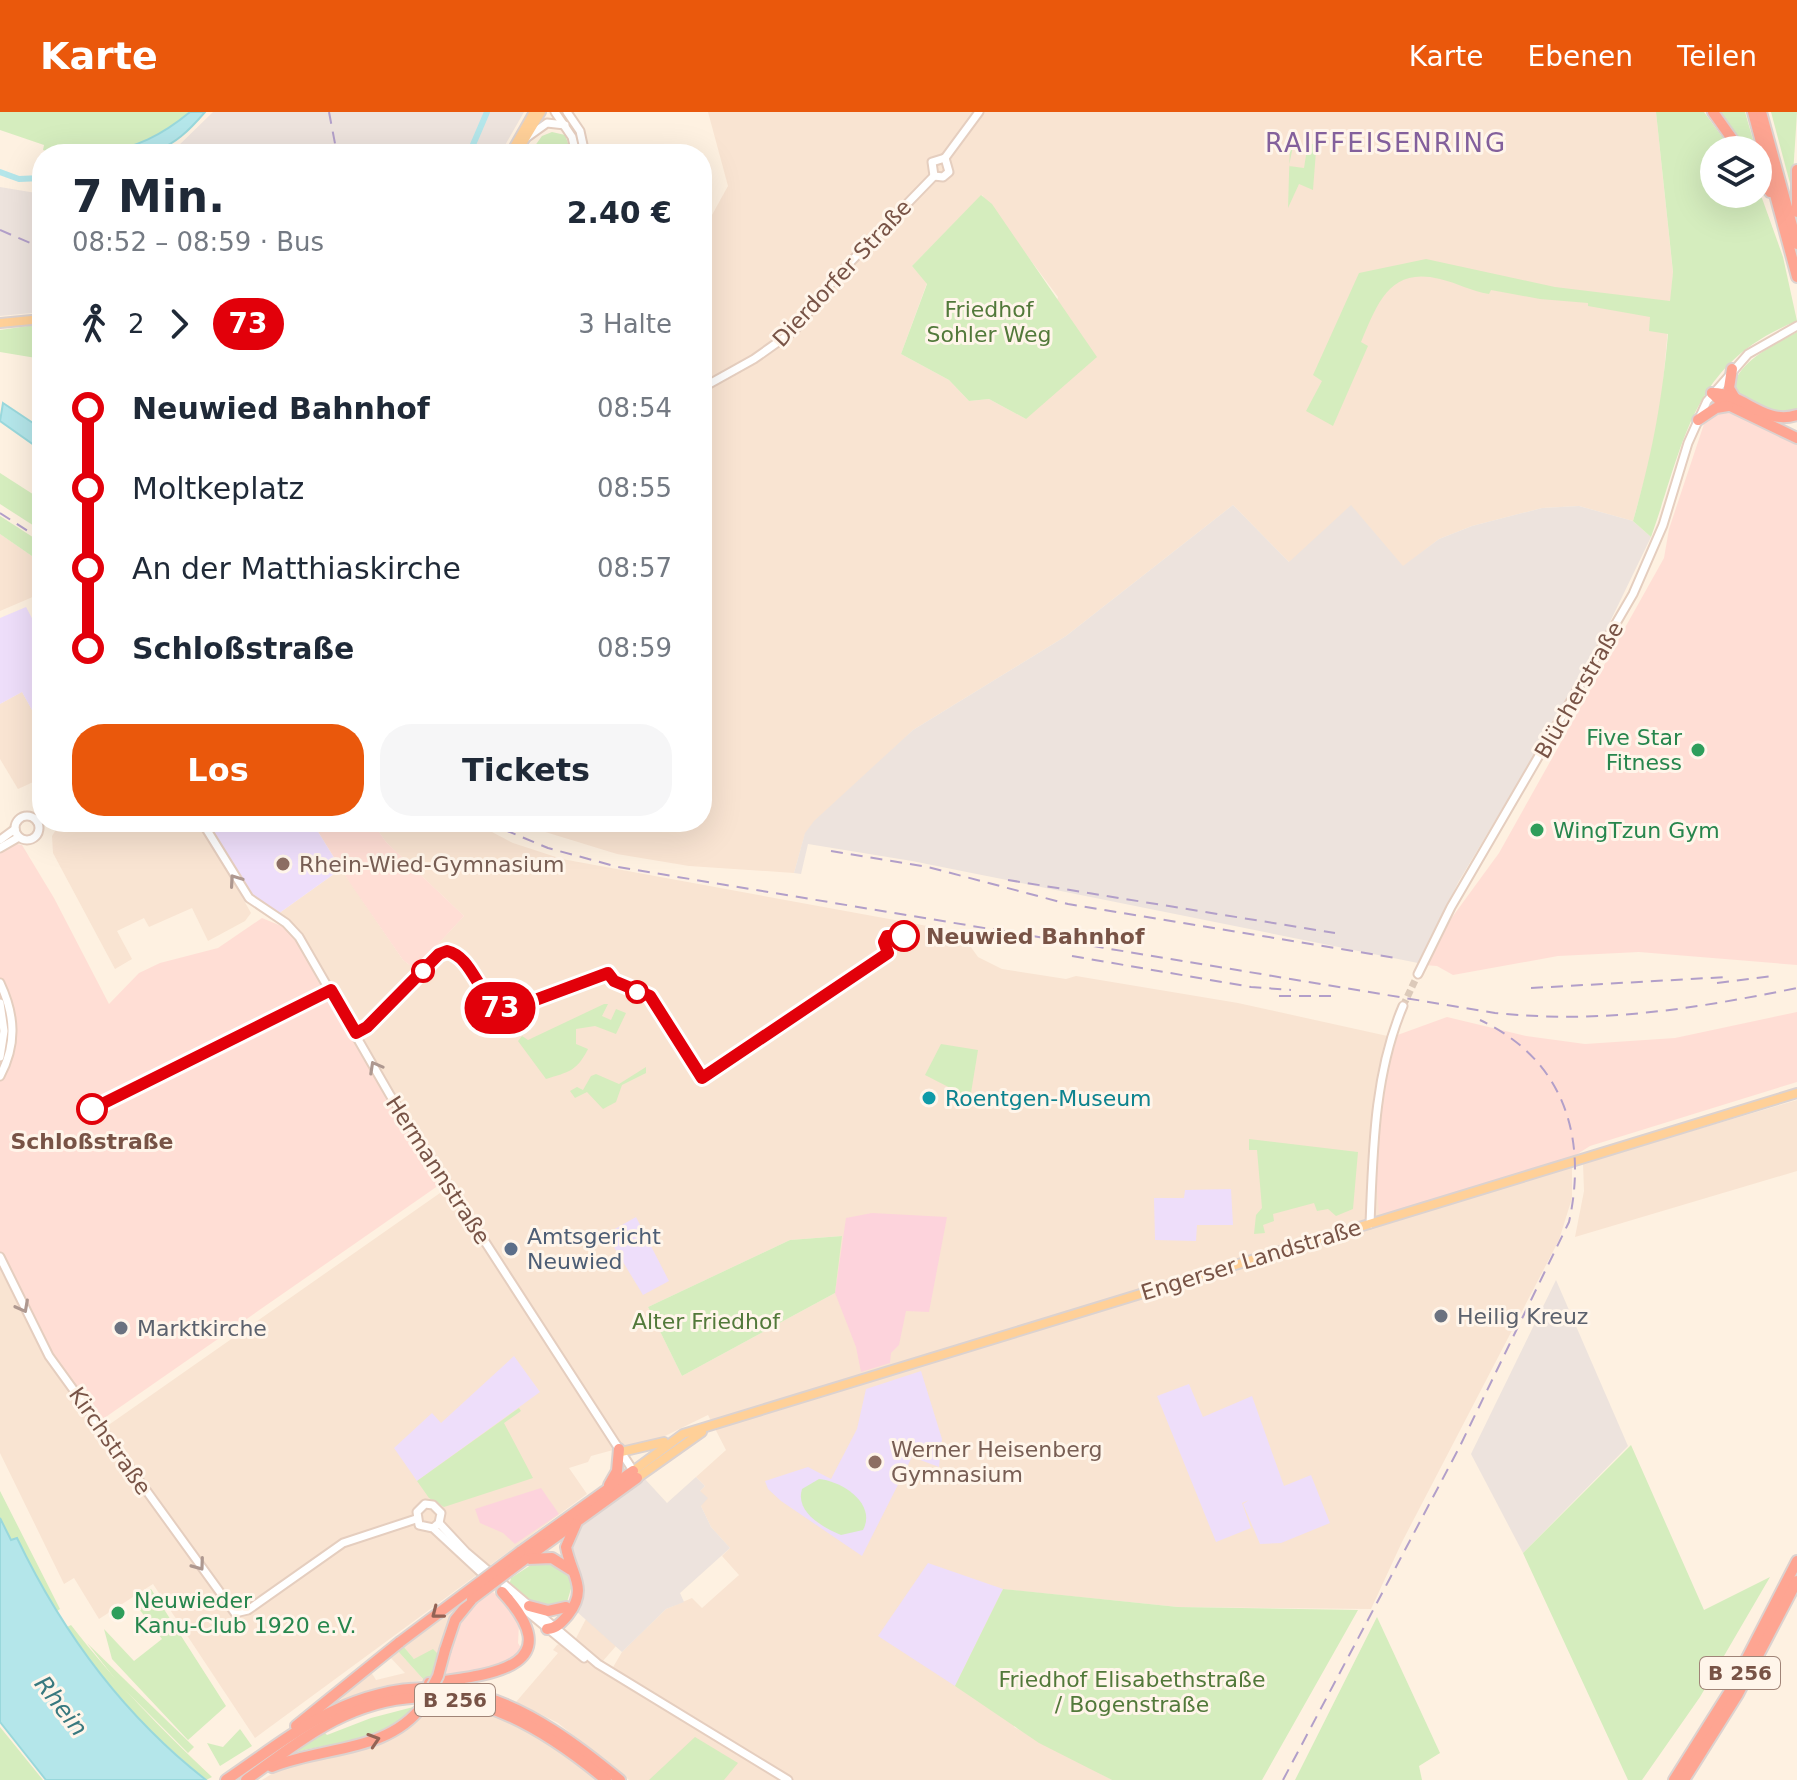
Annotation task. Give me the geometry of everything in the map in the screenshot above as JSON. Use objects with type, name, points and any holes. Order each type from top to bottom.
[{"type":"highway","points":[[1713,112],[1730,136]]},
{"type":"highway","points":[[1753,112],[1797,277]]},
{"type":"highway","points":[[1761,112],[1797,244]]},
{"type":"highway","points":[[1797,170],[1797,212]]},
{"type":"highway","points":[[1772,196],[1777,204]]},
{"type":"highway","points":[[1732,369],[1729,388],[1734,404]]},
{"type":"highway","points":[[1712,393],[1797,438]]},
{"type":"highway","points":[[1698,420],[1716,408],[1734,404],[1769,416],[1797,415]]},
{"type":"highway","points":[[606,1490],[617,1471],[620,1450]]},
{"type":"highway","points":[[251,1777],[313,1752],[376,1741],[409,1721],[435,1685],[458,1615],[472,1599],[606,1490],[635,1474]]},
{"type":"highway","points":[[281,1742],[430,1618],[580,1519],[635,1474]]},
{"type":"highway","points":[[554,1629],[580,1593],[579,1578],[566,1544],[580,1519]]},
{"type":"highway","points":[[523,1556],[552,1558],[569,1567],[576,1590],[566,1612]]},
{"type":"highway","name":"B 256","points":[[1674,1780],[1730,1691],[1797,1561]]},
{"type":"highway","name":"B 256","points":[[1684,1780],[1738,1694],[1797,1581]]},
{"type":"highway","points":[[405,1690],[509,1668],[526,1649],[525,1620],[502,1592]]},
{"type":"highway","points":[[529,1606],[566,1612]]},
{"type":"highway","name":"B 256","points":[[226,1780],[281,1742],[346,1706],[405,1690],[461,1691],[519,1708],[560,1732],[620,1780]]},
{"type":"highway","name":"B 256","points":[[251,1777],[341,1717],[381,1704],[435,1698],[474,1703],[515,1716],[555,1739],[606,1780]]},
{"type":"main road","points":[[518,144],[534,112]]},
{"type":"main road","points":[[522,144],[541,112]]},
{"type":"main road","points":[[0,323],[32,320]]},
{"type":"main road","name":"Engerser Landstraße","points":[[635,1474],[673,1440],[1797,1093]]},
{"type":"main road","name":"Engerser Landstraße","points":[[635,1474],[706,1430]]},
{"type":"main road","points":[[620,1450],[640,1450],[673,1440]]},
{"type":"street","points":[[555,112],[565,125],[572,144]]},
{"type":"street","points":[[567,112],[580,131],[583,144]]},
{"type":"street","points":[[945,158],[949,172],[943,177],[934,176],[932,162],[945,158],[979,112]]},
{"type":"street","points":[[525,140],[547,123],[565,125]]},
{"type":"street","name":"Dierdorfer Straße","points":[[712,382],[761,355],[795,330],[835,278],[934,176]]},
{"type":"street","name":"Blücherstraße","points":[[1418,974],[1451,907],[1623,615],[1663,525],[1698,420],[1712,393],[1732,369],[1763,343],[1797,326]]},
{"type":"street","points":[[0,848],[17,833],[22,817],[32,819]]},
{"type":"street","points":[[0,840],[17,833],[34,838],[36,832]]},
{"type":"street","name":"Hermannstraße","points":[[207,832],[239,885],[261,909],[296,933],[390,1095],[635,1474]]},
{"type":"street","points":[[0,983],[10,1006],[13,1029],[0,1076]]},
{"type":"street","points":[[0,1003],[4,1026],[0,1057]]},
{"type":"street","points":[[1370,1224],[1377,1110],[1390,1037],[1403,1006]]},
{"type":"street","name":"Kirchstraße","points":[[0,1257],[49,1356],[238,1614],[343,1543],[416,1519]]},
{"type":"street","points":[[436,1526],[439,1510],[429,1504],[418,1509],[416,1519],[422,1527],[436,1526],[502,1592],[598,1664]]},
{"type":"street","points":[[483,1571],[529,1606],[575,1652],[788,1780]]},
{"type":"shaded area","points":[[213,112],[524,112],[506,144],[180,144]]},
{"type":"shaded area","points":[[708,112],[1656,112],[1673,273],[1659,427],[1633,521],[1579,506],[1542,508],[1472,526],[1439,539],[1403,567],[1289,562],[1233,505],[1066,636],[913,730],[805,834],[794,873],[689,866],[617,854],[545,832],[712,832],[712,215],[728,186]],"holes":[[[982,195],[1058,297],[1026,419],[989,399],[969,401],[949,380],[901,354],[927,283],[912,266]]]},
{"type":"shaded area","points":[[0,187],[32,192],[32,313],[0,316]]},
{"type":"shaded area","points":[[1719,410],[1743,416],[1797,445],[1797,965],[1639,952],[1558,956],[1453,975],[1437,966],[1424,965],[1445,927],[1499,853],[1664,558],[1669,529],[1704,424]]},
{"type":"shaded area","points":[[1233,505],[1289,562],[1351,505],[1403,566],[1439,539],[1472,526],[1542,508],[1579,506],[1633,521],[1651,537],[1593,657],[1459,881],[1418,963],[912,861],[808,844],[801,874],[794,873],[805,833],[814,821],[913,730],[1066,636]]},
{"type":"shaded area","points":[[0,534],[32,556],[32,597],[0,611]]},
{"type":"shaded area","points":[[26,607],[32,618],[32,710],[22,692],[0,704],[0,618]]},
{"type":"shaded area","points":[[22,692],[32,710],[32,783],[18,789],[0,759],[0,704]]},
{"type":"shaded area","points":[[55,832],[205,832],[251,913],[245,921],[208,941],[192,908],[149,927],[144,918],[117,931],[132,959],[115,969],[53,853]]},
{"type":"shaded area","name":"Rhein-Wied-Gymnasium","points":[[211,832],[318,832],[341,869],[278,914],[258,904],[241,884]]},
{"type":"shaded area","points":[[318,832],[379,832],[464,916],[415,969],[403,960]]},
{"type":"shaded area","points":[[379,832],[492,832],[513,843],[562,859],[933,927],[933,935],[968,943],[978,957],[1002,969],[1066,979],[1076,976],[1238,1003],[1392,1037],[1385,1215],[1572,1165],[1572,1198],[1559,1240],[1402,1542],[1371,1609],[1178,1607],[1002,1589],[1014,1727],[1112,1780],[629,1780],[558,1723],[516,1702],[558,1653],[553,1650],[557,1645],[561,1643],[609,1674],[622,1652],[666,1609],[692,1598],[702,1608],[739,1575],[722,1556],[730,1548],[711,1527],[701,1506],[700,1491],[705,1486],[696,1477],[726,1450],[708,1415],[665,1436],[591,1456],[588,1462],[569,1468],[587,1494],[255,1738],[153,1584],[99,1619],[74,1578],[64,1584],[0,1453],[0,1261],[100,1431],[450,1186],[297,930],[278,914],[341,869],[403,960],[415,969],[464,916]],"holes":[[[841,1236],[835,1293],[682,1376],[648,1307],[790,1240]]]},
{"type":"shaded area","points":[[12,843],[22,845],[54,898],[109,1004],[139,973],[160,963],[218,948],[262,918],[286,928],[297,939],[442,1183],[100,1421],[49,1354],[0,1254],[0,1081],[14,1041],[0,980],[0,851]]},
{"type":"shaded area","points":[[1797,1012],[1797,1082],[1590,1146],[1568,1160],[1385,1215],[1379,1213],[1374,1163],[1392,1037],[1447,1017],[1526,1036],[1585,1044],[1675,1038]]},
{"type":"shaded area","points":[[1797,1100],[1797,1171],[1575,1237],[1584,1191],[1583,1163]]},
{"type":"shaded area","points":[[1231,1189],[1233,1225],[1197,1225],[1196,1241],[1155,1240],[1154,1198],[1184,1198],[1185,1190]]},
{"type":"shaded area","points":[[872,1213],[947,1217],[929,1312],[906,1311],[899,1345],[891,1353],[890,1363],[861,1372],[856,1347],[835,1293],[846,1218]]},
{"type":"shaded area","points":[[636,1217],[669,1281],[643,1295],[606,1234]]},
{"type":"shaded area","points":[[1556,1280],[1628,1446],[1523,1553],[1471,1454]]},
{"type":"shaded area","points":[[514,1356],[540,1392],[417,1481],[394,1448],[432,1413],[441,1423]]},
{"type":"shaded area","name":"Werner Heisenberg Gymnasium","points":[[921,1371],[942,1439],[939,1467],[912,1457],[862,1556],[781,1501],[768,1489],[765,1481],[808,1467],[831,1479],[857,1429],[866,1389]]},
{"type":"shaded area","points":[[1189,1384],[1203,1417],[1252,1396],[1284,1486],[1311,1475],[1330,1523],[1281,1543],[1260,1544],[1243,1504],[1249,1500],[1242,1503],[1251,1528],[1216,1542],[1157,1396]]},
{"type":"shaded area","points":[[696,1477],[705,1486],[700,1491],[708,1498],[701,1506],[711,1527],[730,1548],[680,1593],[684,1602],[666,1609],[622,1652],[575,1610],[583,1590],[570,1548],[576,1530],[644,1478],[667,1503]]},
{"type":"shaded area","points":[[541,1488],[559,1514],[515,1544],[503,1533],[480,1523],[475,1509]]},
{"type":"shaded area","points":[[928,1563],[1003,1589],[955,1686],[878,1636]]},
{"type":"shaded area","points":[[493,1592],[507,1605],[519,1624],[518,1643],[522,1650],[513,1661],[442,1678],[457,1627],[473,1606]]},
{"type":"shaded area","points":[[469,1596],[447,1625],[439,1655],[414,1659],[403,1646]]},
{"type":"shaded area","points":[[586,1619],[616,1646],[602,1662],[574,1642]]},
{"type":"shaded area","points":[[397,1650],[424,1680],[382,1686],[339,1701],[371,1672],[376,1680],[405,1673],[390,1657]]},
{"type":"shaded area","points":[[431,1702],[476,1707],[528,1727],[601,1780],[262,1780],[281,1768],[384,1742],[413,1724]]},
{"type":"green space","points":[[0,112],[190,112],[157,135],[136,144],[41,144],[0,130]]},
{"type":"green space","points":[[1656,112],[1704,112],[1722,136],[1700,136],[1700,208],[1766,208],[1783,257],[1797,321],[1762,338],[1734,359],[1713,383],[1684,438],[1651,537],[1633,521],[1655,428],[1668,334],[1649,331],[1650,317],[1588,306],[1588,303],[1540,299],[1491,290],[1489,294],[1423,276],[1408,278],[1387,292],[1373,315],[1361,342],[1368,346],[1333,426],[1306,411],[1322,381],[1313,375],[1359,273],[1426,259],[1555,287],[1670,301],[1673,272]]},
{"type":"green space","points":[[1718,112],[1745,112],[1752,136],[1736,136]]},
{"type":"green space","points":[[1771,112],[1797,112],[1792,191]]},
{"type":"green space","points":[[552,132],[565,135],[568,144],[536,144],[542,136]]},
{"type":"green space","points":[[1294,141],[1289,164],[1290,142]]},
{"type":"green space","points":[[1308,143],[1317,145],[1320,151],[1316,151],[1313,190],[1299,184],[1288,208],[1289,166],[1304,168]]},
{"type":"green space","name":"Friedhof Sohler Weg","points":[[981,195],[992,204],[1097,357],[1026,419],[989,399],[969,401],[949,380],[901,354],[927,284],[912,266]]},
{"type":"green space","points":[[32,325],[32,357],[0,352],[0,330]]},
{"type":"green space","points":[[1797,332],[1797,411],[1777,414],[1733,392],[1740,372],[1748,364]]},
{"type":"green space","points":[[0,473],[32,494],[32,525],[0,504]]},
{"type":"green space","points":[[0,516],[32,537],[32,556],[0,534]]},
{"type":"green space","points":[[608,1004],[602,1016],[611,1020],[616,1009],[626,1013],[616,1034],[595,1026],[576,1029],[576,1044],[588,1049],[584,1056],[572,1070],[546,1079],[518,1041],[522,1036],[528,1040]]},
{"type":"green space","points":[[941,1044],[978,1050],[971,1093],[964,1095],[925,1075]]},
{"type":"green space","points":[[646,1067],[646,1073],[622,1085],[616,1102],[603,1109],[587,1092],[575,1098],[570,1091],[577,1087],[583,1090],[591,1076],[596,1074],[619,1084]]},
{"type":"green space","points":[[1249,1139],[1358,1152],[1353,1209],[1336,1216],[1328,1209],[1317,1211],[1314,1203],[1273,1214],[1274,1221],[1263,1225],[1265,1233],[1254,1234],[1256,1215],[1262,1208],[1257,1150],[1249,1150]]},
{"type":"green space","name":"Alter Friedhof","points":[[842,1236],[835,1293],[682,1376],[648,1307],[790,1240]]},
{"type":"green space","points":[[519,1408],[521,1411],[504,1423],[533,1478],[444,1507],[429,1498],[417,1481]]},
{"type":"green space","points":[[1631,1445],[1704,1610],[1770,1577],[1700,1697],[1642,1780],[1628,1780],[1523,1553]]},
{"type":"green space","points":[[819,1479],[838,1484],[855,1496],[865,1511],[863,1530],[841,1535],[818,1523],[806,1512],[802,1505],[802,1489]]},
{"type":"green space","points":[[0,1491],[60,1609],[54,1613],[17,1539],[12,1541],[0,1518]]},
{"type":"green space","points":[[551,1561],[568,1570],[573,1582],[567,1602],[554,1609],[531,1602],[509,1586],[511,1578],[534,1563]]},
{"type":"green space","points":[[151,1589],[226,1706],[188,1740],[112,1659],[104,1629],[134,1661],[162,1639],[133,1601]]},
{"type":"green space","name":"Friedhof Elisabethstraße / Bogenstraße","points":[[1003,1589],[1178,1607],[1358,1610],[1262,1780],[1112,1780],[1039,1743],[955,1686]]},
{"type":"green space","points":[[1377,1617],[1440,1753],[1419,1766],[1422,1780],[1295,1780]]},
{"type":"green space","points":[[71,1625],[139,1704],[212,1777],[206,1780],[202,1777],[134,1716],[103,1681],[67,1627]]},
{"type":"green space","points":[[87,1643],[194,1747],[188,1753],[120,1685]]},
{"type":"green space","points":[[403,1646],[414,1659],[433,1649],[439,1655],[433,1679],[424,1680],[397,1650]]},
{"type":"green space","points":[[417,1706],[404,1719],[374,1735],[290,1754],[324,1732],[327,1735],[371,1718]]},
{"type":"green space","points":[[0,1727],[43,1780],[0,1780]]},
{"type":"green space","points":[[240,1729],[252,1746],[220,1766],[207,1743],[223,1747]]},
{"type":"green space","points":[[695,1737],[738,1763],[724,1780],[649,1780]]},
{"type":"water","points":[[190,112],[205,112],[170,144],[136,144],[169,128]]},
{"type":"water","points":[[3,403],[32,422],[32,444],[0,421]]},
{"type":"water","name":"Rhein","points":[[0,1518],[11,1540],[17,1538],[54,1607],[98,1671],[148,1728],[206,1780],[46,1780],[0,1722]]},
{"type":"waterway","points":[[473,144],[487,112]]},
{"type":"waterway","points":[[0,172],[19,179],[32,178]]},
{"type":"tunnel","points":[[1403,1006],[1418,974]]},
{"type":"railway","points":[[329,112],[335,144]]},
{"type":"railway","points":[[0,230],[32,244]]},
{"type":"railway","points":[[0,513],[32,534]]},
{"type":"railway","points":[[510,832],[548,848],[618,867],[1495,1013],[1573,1017],[1647,1012],[1797,988]]},
{"type":"railway","points":[[831,851],[928,867],[1068,904],[1396,958]]},
{"type":"railway","points":[[1008,880],[1335,933]]},
{"type":"railway","points":[[1072,956],[1251,987],[1291,990]]},
{"type":"railway","points":[[1717,983],[1773,976]]},
{"type":"railway","points":[[1531,988],[1727,977]]},
{"type":"railway","points":[[1279,996],[1335,996]]},
{"type":"railway","points":[[1283,1780],[1459,1448],[1569,1222],[1575,1160],[1563,1103],[1550,1078],[1532,1056],[1508,1036],[1480,1020]]},
{"type":"bus line","name":"73","points":[[92,1109],[331,990],[356,1033],[367,1027],[443,951],[459,956],[492,1003],[501,1009],[511,1009],[608,973],[614,981],[650,996],[702,1078],[888,953],[884,942],[887,936],[904,936]]},
{"type":"place","name":"Five Star Fitness","points":[[1698,750]]},
{"type":"place","name":"WingTzun Gym","points":[[1537,830]]},
{"type":"place","name":"Rhein-Wied-Gymnasium","points":[[283,864]]},
{"type":"place","name":"Neuwied Bahnhof","points":[[904,936]]},
{"type":"place","name":"Roentgen-Museum","points":[[929,1098]]},
{"type":"place","name":"Schloßstraße","points":[[92,1109]]},
{"type":"place","name":"Amtsgericht Neuwied","points":[[511,1249]]},
{"type":"place","name":"Heilig Kreuz","points":[[1441,1316]]},
{"type":"place","name":"Marktkirche","points":[[121,1328]]},
{"type":"place","name":"Werner Heisenberg Gymnasium","points":[[875,1462]]},
{"type":"place","name":"Neuwieder Kanu-Club 1920 e.V.","points":[[118,1613]]},
{"type":"district","name":"RAIFFEISENRING","points":[[1386,143]]}]
